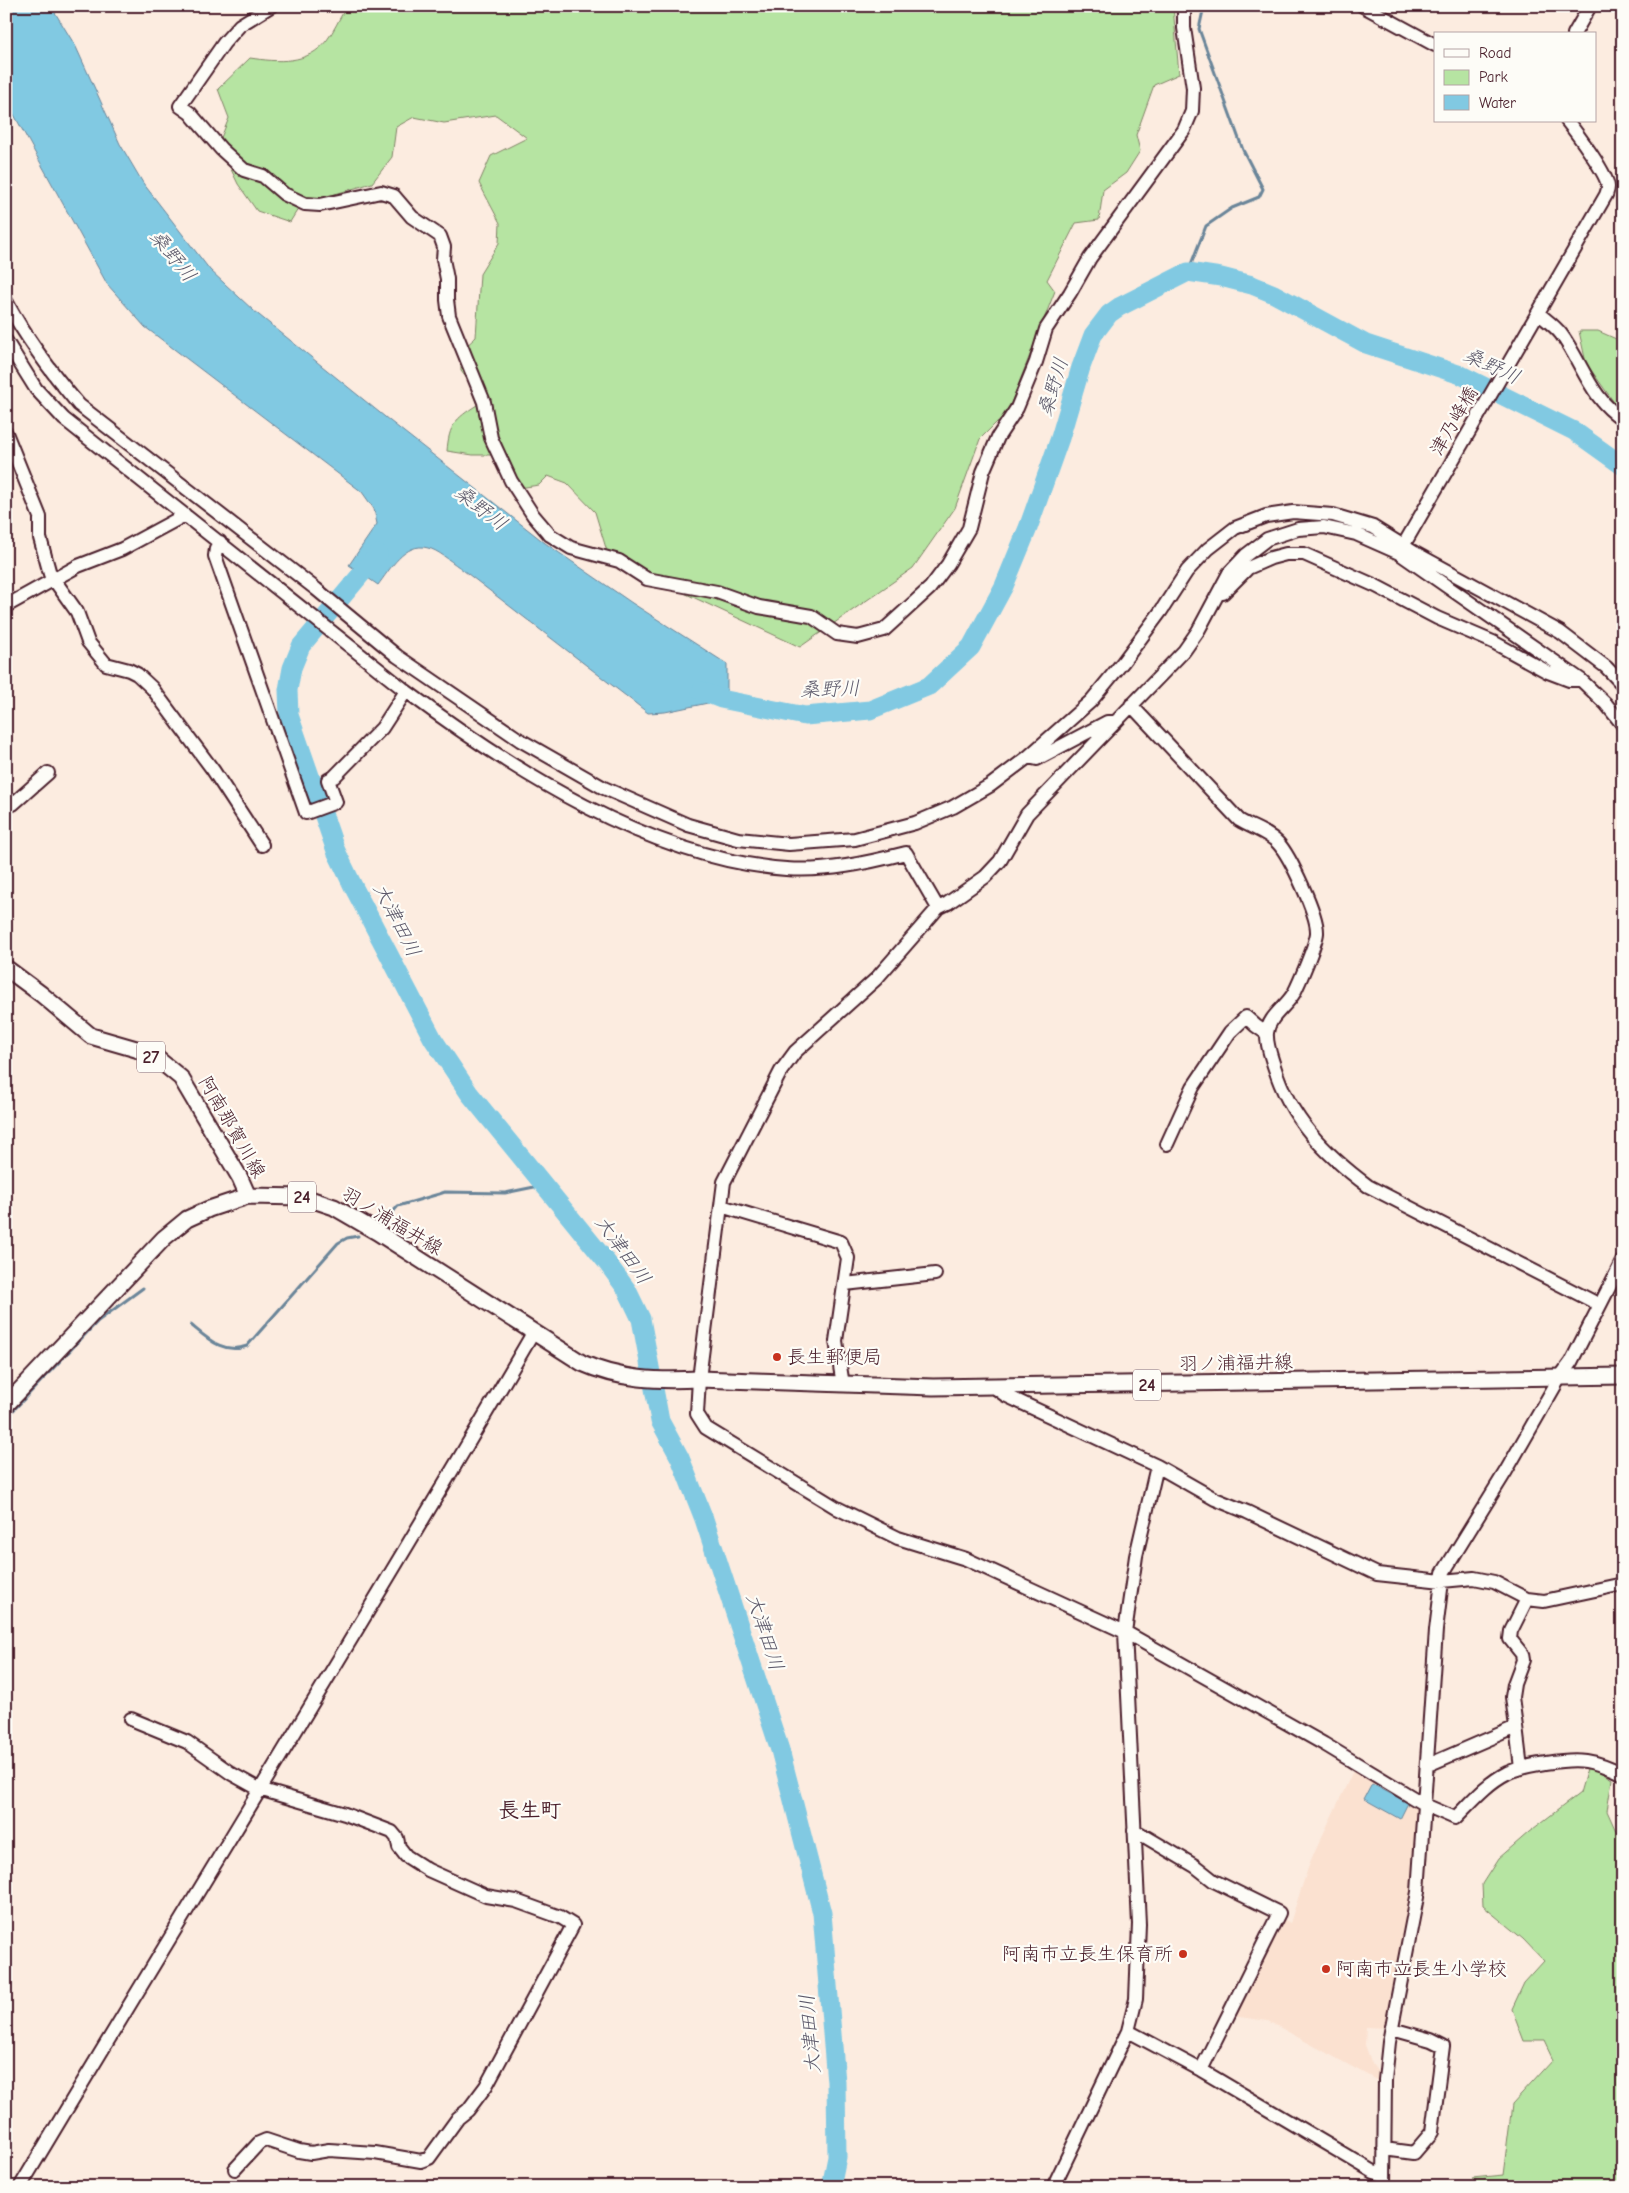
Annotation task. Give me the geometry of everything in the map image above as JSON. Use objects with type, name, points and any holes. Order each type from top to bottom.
[{"type":"main road","name":"阿南那賀川線","points":[[6,968],[41,994],[91,1036],[136,1049],[159,1060],[181,1078],[240,1178],[248,1196]]},
{"type":"main road","name":"羽ノ浦福井線","points":[[6,1405],[164,1238],[187,1220],[209,1209],[248,1196],[304,1197],[334,1207],[378,1232],[533,1333],[596,1369],[632,1378],[699,1379],[843,1386],[994,1387],[1623,1376]]},
{"type":"street","points":[[272,6],[240,25],[224,43],[180,106],[190,113],[221,150],[244,170],[263,176],[284,194],[305,204],[320,205],[381,192],[394,196],[412,217],[440,236],[444,247],[443,259],[447,279],[449,316],[484,402],[491,438],[511,481],[533,515],[550,536],[570,548],[619,561],[646,580],[717,592],[759,607],[811,616],[837,634],[858,637],[884,630],[930,588],[948,564],[968,528],[983,472],[998,437],[1017,408],[1036,362],[1046,329],[1070,294],[1090,258],[1184,130],[1192,111],[1193,88],[1184,28],[1184,6]]},
{"type":"street","points":[[1363,6],[1434,44]]},
{"type":"street","points":[[1575,32],[1590,6]]},
{"type":"street","name":"津乃峰橋","points":[[1403,545],[1606,195],[1608,186],[1603,175],[1568,122]]},
{"type":"street","points":[[6,301],[26,338],[50,372],[79,405],[316,589],[397,656],[520,740],[604,788],[688,824],[738,839],[789,844],[855,839],[915,823],[953,807],[991,785],[1028,757],[1091,701],[1161,611],[1187,571],[1208,550],[1235,528],[1266,516],[1293,512],[1334,515],[1373,527],[1560,632],[1606,667],[1623,686]]},
{"type":"street","points":[[1538,313],[1561,334],[1589,384],[1616,414],[1623,418]]},
{"type":"street","points":[[6,341],[36,389],[64,419],[450,724],[512,765],[565,795],[666,843],[704,855],[743,864],[788,870],[834,868],[906,853],[938,908]]},
{"type":"street","points":[[6,434],[40,517],[40,538],[50,574],[77,612],[88,642],[106,664],[129,670],[152,688],[213,770],[262,845]]},
{"type":"street","points":[[6,606],[78,566],[122,549],[185,515]]},
{"type":"street","points":[[1623,725],[1606,704],[1581,680],[1403,545],[1324,527],[1298,529],[1267,539],[1246,555],[1229,573],[1198,631],[1184,651],[1027,814],[1000,861],[985,877],[938,908],[876,979],[795,1052],[786,1065],[724,1182],[699,1379],[697,1414],[706,1428],[837,1508],[898,1538],[966,1559],[1125,1632],[1324,1744],[1425,1804],[1455,1818],[1492,1783],[1507,1773],[1520,1768],[1552,1762],[1585,1761],[1606,1766],[1623,1774]]},
{"type":"street","points":[[220,542],[216,548],[215,556],[306,813],[336,802],[328,780],[334,777],[382,728],[406,690]]},
{"type":"street","points":[[1215,600],[1248,568],[1270,558],[1286,554],[1304,554],[1376,586],[1437,618],[1493,642],[1548,672],[1569,680],[1581,680]]},
{"type":"street","points":[[1131,705],[1239,820],[1254,830],[1267,834],[1278,843],[1294,869],[1315,920],[1317,934],[1295,991],[1288,1004],[1270,1020],[1266,1033],[1268,1049],[1281,1090],[1290,1108],[1326,1151],[1368,1186],[1600,1305]]},
{"type":"street","points":[[1028,757],[1036,759],[1108,722],[1116,722]]},
{"type":"street","points":[[6,807],[13,804],[48,772]]},
{"type":"street","points":[[1167,1144],[1193,1087],[1230,1032],[1242,1018],[1246,1016],[1266,1033]]},
{"type":"street","points":[[721,1206],[841,1242],[848,1258],[836,1341],[843,1386]]},
{"type":"street","points":[[1384,2181],[1385,2080],[1392,2029],[1418,1892],[1436,1630],[1443,1573],[1560,1377],[1571,1362],[1623,1260]]},
{"type":"street","points":[[845,1284],[934,1274]]},
{"type":"street","points":[[20,2187],[442,1490],[533,1333]]},
{"type":"street","points":[[994,1387],[1005,1395],[1157,1466],[1215,1499],[1248,1512],[1378,1574],[1442,1581],[1474,1578],[1494,1582],[1526,1599],[1552,1600],[1623,1584]]},
{"type":"street","points":[[1053,2187],[1128,2031],[1136,1999],[1139,1924],[1125,1632],[1136,1556],[1157,1466]]},
{"type":"street","points":[[1520,1768],[1512,1697],[1514,1684],[1523,1660],[1522,1654],[1510,1638],[1511,1631],[1526,1599]]},
{"type":"street","points":[[132,1719],[187,1742],[232,1774],[260,1790],[345,1814],[392,1832],[397,1838],[399,1847],[406,1856],[428,1870],[486,1896],[516,1901],[560,1917],[573,1925],[486,2086],[468,2110],[458,2118],[429,2158],[421,2161],[375,2153],[329,2150],[311,2153],[299,2152],[266,2140],[259,2143],[235,2169]]},
{"type":"street","points":[[1428,1765],[1516,1727]]},
{"type":"street","points":[[1134,1830],[1195,1866],[1214,1881],[1278,1913],[1201,2070]]},
{"type":"street","points":[[1384,2149],[1414,2153],[1432,2132],[1443,2046],[1430,2040],[1392,2029]]},
{"type":"street","points":[[1128,2031],[1201,2070],[1374,2172],[1384,2181]]},
{"type":"shaded area","name":"阿南市立長生小学校","points":[[1354,1769],[1422,1810],[1412,1897],[1386,2028],[1366,2027],[1365,2045],[1372,2064],[1381,2076],[1380,2082],[1268,2021],[1232,2016],[1279,1917],[1290,1923],[1310,1862]]},
{"type":"green space","points":[[357,6],[378,6],[395,10],[450,11],[447,6],[1173,6],[1179,74],[1154,85],[1136,135],[1140,151],[1126,173],[1103,190],[1099,220],[1076,223],[1047,280],[1055,291],[1008,411],[980,439],[955,508],[913,568],[800,647],[609,558],[595,512],[567,483],[548,476],[539,485],[519,488],[504,455],[473,455],[447,451],[449,435],[454,423],[463,414],[477,405],[468,380],[461,371],[461,351],[476,337],[480,274],[499,243],[500,223],[479,183],[491,156],[527,138],[496,115],[444,123],[414,117],[396,127],[392,157],[372,183],[322,198],[303,201],[290,222],[257,211],[238,184],[228,163],[216,150],[229,118],[218,89],[250,58],[281,61],[301,58],[311,54],[327,40],[345,9]]},
{"type":"green space","points":[[1579,331],[1598,331],[1623,342],[1623,410],[1618,408],[1586,363]]},
{"type":"green space","points":[[1588,1765],[1612,1779],[1607,1811],[1620,1840],[1623,1841],[1623,2187],[1483,2187],[1472,2178],[1503,2175],[1512,2105],[1553,2060],[1544,2041],[1524,2041],[1512,2009],[1524,1983],[1544,1961],[1523,1939],[1483,1906],[1482,1884],[1498,1859],[1529,1832],[1580,1793]]},
{"type":"water","points":[[6,6],[51,6],[76,47],[120,144],[143,183],[210,270],[254,311],[545,543],[632,603],[727,664],[727,699],[665,712],[648,713],[459,567],[432,549],[420,547],[405,553],[378,585],[349,565],[377,524],[374,509],[362,492],[145,327],[107,284],[6,100]]},
{"type":"water","points":[[1372,1784],[1408,1803],[1400,1819],[1364,1799]]},
{"type":"waterway","points":[[1188,272],[1206,226],[1232,208],[1259,197],[1263,189],[1243,150],[1199,29],[1204,6]]},
{"type":"waterway","name":"桑野川","points":[[701,691],[721,699],[805,716],[870,710],[929,686],[971,647],[1004,586],[1028,528],[1060,438],[1081,367],[1093,335],[1109,314],[1119,307],[1188,272],[1221,277],[1252,285],[1274,294],[1366,344],[1461,375],[1574,431],[1623,466]]},
{"type":"waterway","name":"大津田川","points":[[378,554],[301,646],[292,668],[288,690],[289,715],[336,851],[433,1039],[469,1093],[605,1260],[627,1290],[641,1319],[660,1421],[680,1458],[704,1519],[780,1750],[822,1913],[836,2082],[837,2157],[831,2187]]},
{"type":"waterway","points":[[381,1226],[398,1206],[445,1192],[505,1193],[544,1185]]},
{"type":"waterway","points":[[191,1325],[210,1340],[224,1347],[239,1348],[247,1346],[338,1243],[347,1238],[358,1236]]},
{"type":"waterway","points":[[6,1418],[98,1321],[143,1288]]},
{"type":"place","name":"長生郵便局","points":[[777,1357]]},
{"type":"place","name":"阿南市立長生保育所","points":[[1183,1954]]},
{"type":"place","name":"阿南市立長生小学校","points":[[1326,1969]]},
{"type":"district","name":"長生町","points":[[530,1810]]}]
